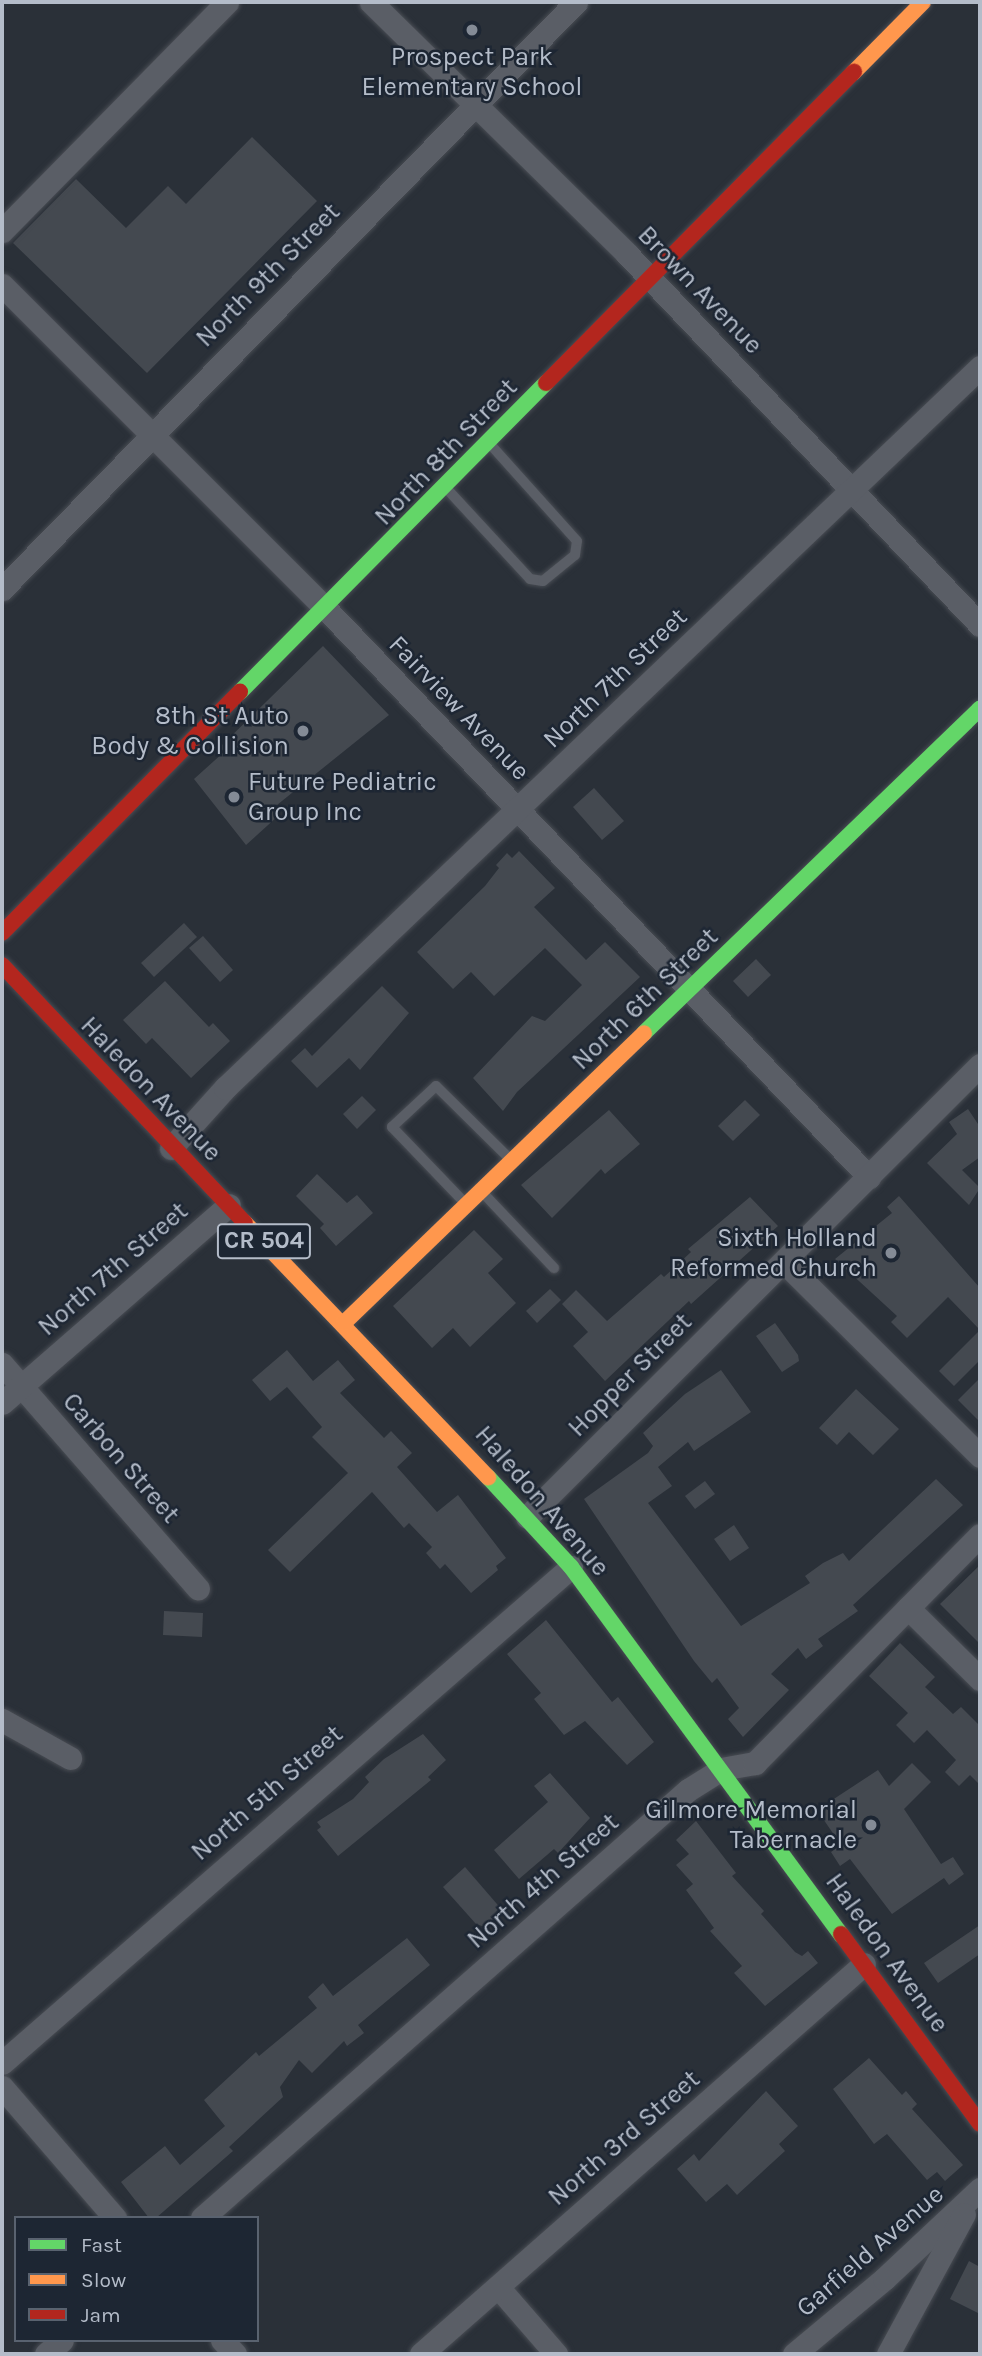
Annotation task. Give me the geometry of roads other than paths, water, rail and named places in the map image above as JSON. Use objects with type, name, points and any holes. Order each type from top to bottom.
[{"type":"main road","name":"North 8th Street","points":[[2,933],[326,609],[923,2]]},
{"type":"main road","name":"North 6th Street","points":[[344,1323],[465,1203],[690,992],[980,709]]},
{"type":"main road","name":"Haledon Avenue","points":[[2,965],[171,1148],[344,1323],[571,1567],[980,2124]]},
{"type":"street","points":[[2,231],[228,2]]},
{"type":"street","name":"Brown Avenue","points":[[371,2],[651,279],[980,625]]},
{"type":"street","name":"North 9th Street","points":[[2,589],[151,432],[576,2]]},
{"type":"street","name":"Fairview Avenue","points":[[2,285],[326,609],[869,1177]]},
{"type":"street","name":"North 7th Street","points":[[171,1148],[225,1088],[980,367]]},
{"type":"street","name":"Hopper Street","points":[[527,1517],[869,1177],[977,1076]]},
{"type":"street","name":"North 7th Street","points":[[2,1403],[229,1205]]},
{"type":"street","points":[[784,1262],[980,1457]]},
{"type":"street","name":"Carbon Street","points":[[2,1364],[198,1589]]},
{"type":"street","name":"North 4th Street","points":[[204,2216],[688,1790],[721,1769],[755,1763],[980,1535]]},
{"type":"street","name":"North 5th Street","points":[[2,2063],[571,1567]]},
{"type":"street","points":[[908,1608],[980,1679]]},
{"type":"street","points":[[2,1720],[70,1758]]},
{"type":"street","name":"North 3rd Street","points":[[421,2354],[864,1964]]},
{"type":"street","points":[[2,2087],[113,2216]]},
{"type":"street","points":[[888,2354],[976,2194]]},
{"type":"street","name":"Garfield Avenue","points":[[794,2354],[976,2194]]},
{"type":"street","points":[[498,2287],[556,2354]]},
{"type":"street","points":[[46,2354],[60,2342]]},
{"type":"lane","points":[[446,487],[530,579],[543,582],[575,555],[577,541],[488,442]]},
{"type":"lane","points":[[465,1203],[392,1127],[410,1110],[436,1086],[511,1160]]},
{"type":"lane","points":[[480,1189],[554,1268]]},
{"type":"place","name":"Prospect Park Elementary School","points":[[472,30]]},
{"type":"place","name":"8th St Auto Body & Collision","points":[[303,731]]},
{"type":"place","name":"Future Pediatric Group Inc","points":[[234,797]]},
{"type":"place","name":"Sixth Holland Reformed Church","points":[[891,1253]]},
{"type":"place","name":"Gilmore Memorial Tabernacle","points":[[871,1825]]}]
